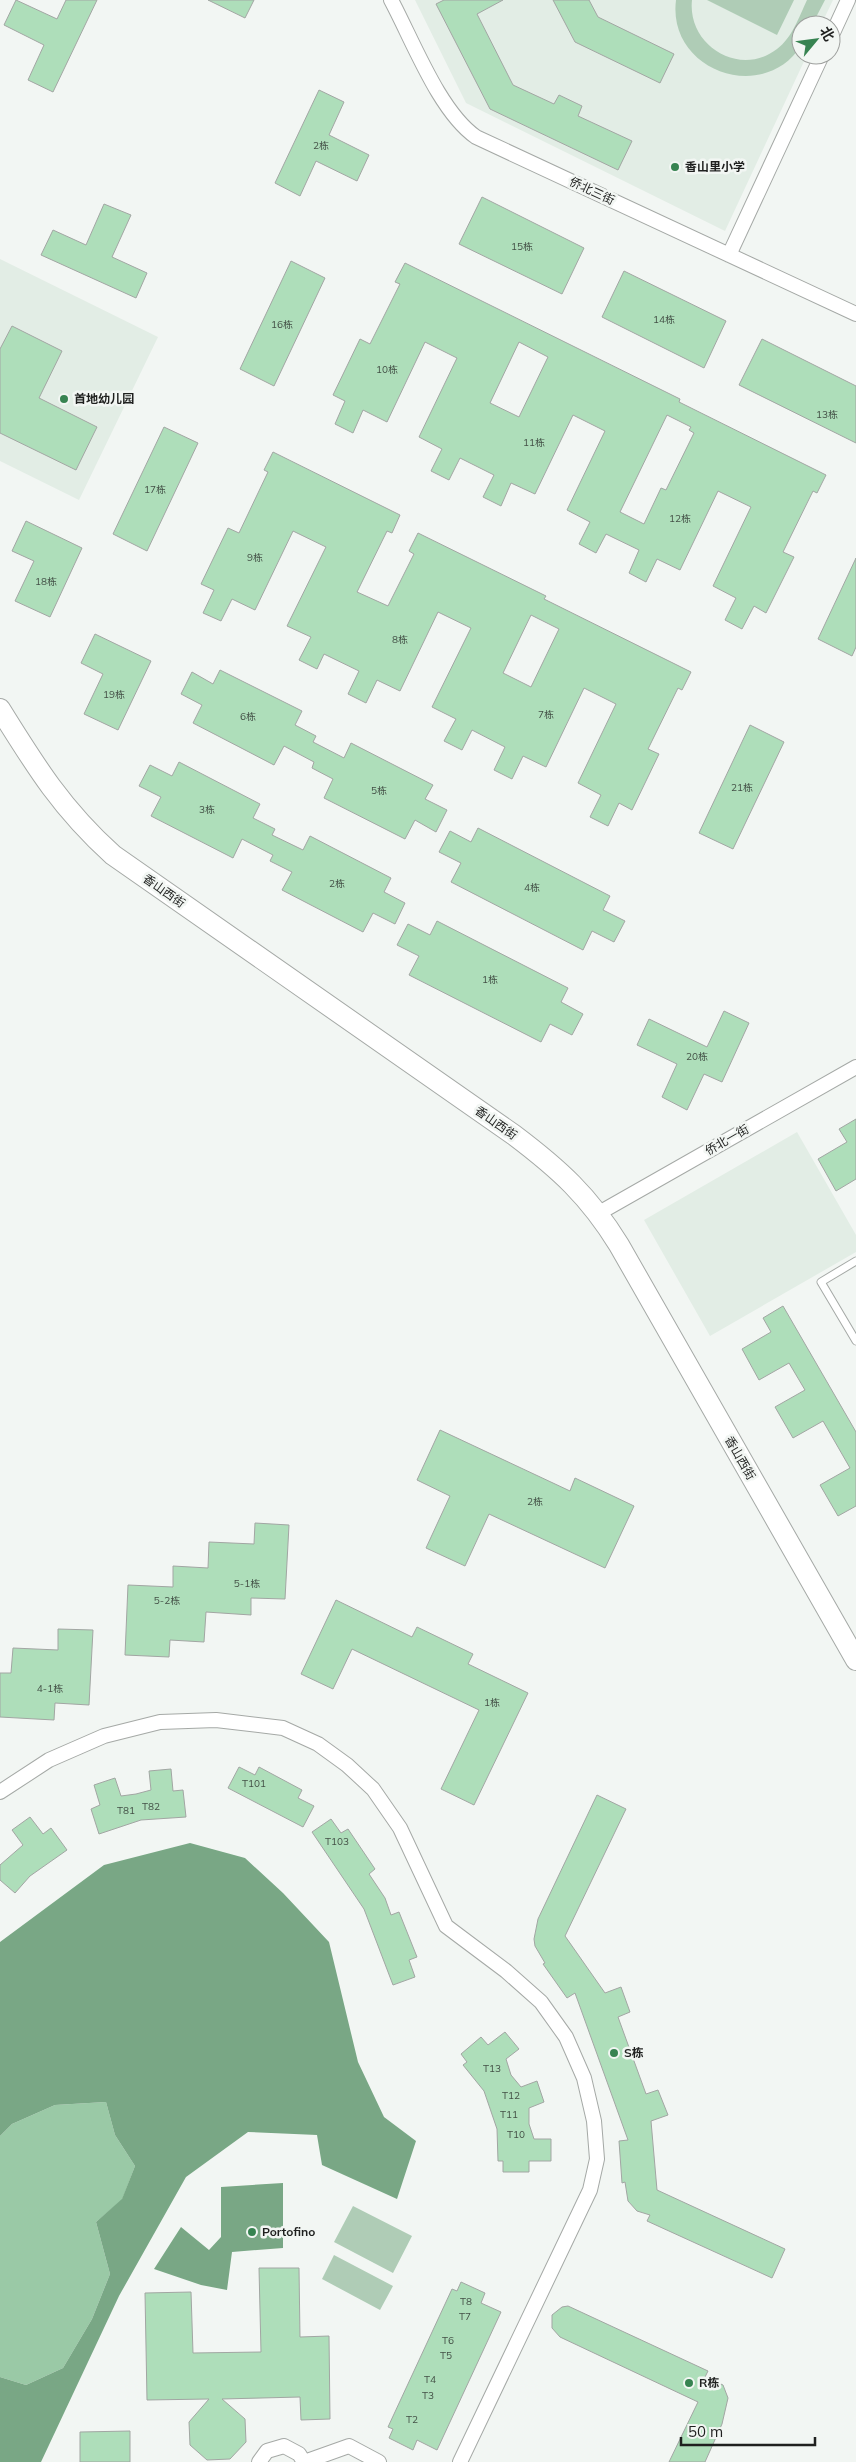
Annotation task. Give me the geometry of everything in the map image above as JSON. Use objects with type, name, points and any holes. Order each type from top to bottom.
[{"type":"street","name":"侨北三街","points":[[392,0],[445,105],[467,130],[856,314]]},
{"type":"street","points":[[841,15],[848,0]]},
{"type":"street","points":[[729,255],[817,65]]},
{"type":"street","name":"香山西街","points":[[0,710],[53,792],[71,814],[113,855],[514,1135],[562,1173],[599,1213],[856,1660]]},
{"type":"street","name":"侨北一街","points":[[599,1213],[856,1067]]},
{"type":"street","points":[[0,1792],[49,1760],[104,1736],[160,1722],[216,1720],[283,1728],[318,1744],[347,1765],[373,1789],[400,1828],[446,1926],[506,1971],[541,2002],[566,2037],[584,2078],[594,2121],[596,2159],[590,2190],[460,2462]]},
{"type":"street","points":[[259,2462],[267,2451],[284,2446],[299,2454],[304,2462],[348,2446],[379,2462]]},
{"type":"lane","points":[[856,1261],[821,1282],[856,1341]]},
{"type":"shaded area","name":"香山里小学","points":[[415,0],[833,0],[826,15],[791,15],[791,65],[802,65],[725,231],[466,103]]},
{"type":"shaded area","points":[[676,0],[692,0],[693,16],[698,31],[707,43],[718,52],[732,58],[747,60],[762,57],[777,49],[791,33],[791,57],[784,64],[764,74],[742,76],[721,71],[701,61],[686,45],[677,24]]},
{"type":"shaded area","points":[[707,0],[794,0],[777,35]]},
{"type":"shaded area","points":[[807,0],[825,0],[817,15],[800,15]]},
{"type":"shaded area","name":"首地幼儿园","points":[[0,259],[158,337],[79,500],[0,461]]},
{"type":"shaded area","points":[[797,1132],[856,1235],[856,1252],[710,1336],[644,1220]]},
{"type":"shaded area","points":[[190,1843],[245,1858],[283,1893],[329,1942],[358,2062],[384,2117],[416,2141],[397,2199],[322,2165],[317,2135],[248,2132],[186,2177],[119,2296],[41,2462],[0,2462],[0,2377],[26,2385],[63,2368],[92,2319],[110,2274],[96,2222],[122,2199],[135,2166],[115,2135],[106,2102],[55,2105],[12,2124],[0,2136],[0,1942],[104,1865]]},
{"type":"shaded area","points":[[106,2102],[115,2135],[135,2166],[122,2200],[96,2222],[110,2274],[92,2319],[63,2368],[26,2385],[0,2377],[0,2136],[12,2124],[55,2105]]},
{"type":"shaded area","name":"Portofino","points":[[283,2183],[283,2248],[232,2252],[227,2290],[201,2285],[154,2269],[181,2227],[209,2250],[221,2237],[221,2187]]},
{"type":"shaded area","points":[[353,2206],[412,2236],[393,2273],[334,2242]]},
{"type":"shaded area","points":[[334,2255],[393,2286],[380,2310],[322,2279]]},
{"type":"building","points":[[16,0],[57,19],[66,0],[97,0],[53,92],[28,80],[44,45],[4,25]]},
{"type":"building","points":[[208,0],[254,0],[245,18]]},
{"type":"building","points":[[444,0],[503,0],[477,14],[513,85],[554,104],[559,95],[582,106],[578,116],[632,141],[618,170],[490,109],[436,4]]},
{"type":"building","points":[[553,0],[589,0],[598,17],[674,54],[660,83],[575,42]]},
{"type":"building","points":[[319,90],[344,102],[329,135],[369,155],[357,181],[316,161],[300,196],[275,183]]},
{"type":"building","points":[[482,197],[584,248],[562,294],[459,244]]},
{"type":"building","points":[[104,204],[131,215],[112,257],[147,273],[136,298],[41,255],[53,230],[86,245]]},
{"type":"building","points":[[291,261],[325,278],[274,386],[240,369]]},
{"type":"building","points":[[405,263],[680,399],[679,402],[826,475],[817,493],[813,491],[783,552],[794,557],[766,613],[754,606],[742,629],[725,620],[736,598],[713,586],[751,507],[718,491],[680,570],[657,559],[646,582],[629,573],[639,550],[606,534],[596,553],[579,544],[590,522],[567,510],[605,431],[573,415],[535,494],[511,483],[501,506],[483,497],[494,475],[460,458],[449,480],[431,471],[442,449],[419,437],[457,358],[425,342],[387,422],[363,410],[353,433],[335,424],[345,401],[333,395],[360,339],[370,344],[400,284],[395,282]],"holes":[[[519,342],[548,357],[519,417],[490,403]],[[667,415],[691,427],[689,430],[694,433],[666,490],[661,488],[644,524],[620,512]]]},
{"type":"building","points":[[624,271],[726,321],[704,368],[602,317]]},
{"type":"building","points":[[12,326],[62,351],[39,398],[97,427],[76,470],[0,433],[0,349]]},
{"type":"building","points":[[762,339],[856,386],[856,443],[739,385]]},
{"type":"building","points":[[164,427],[198,443],[147,551],[113,534]]},
{"type":"building","points":[[273,452],[400,515],[392,533],[387,531],[357,592],[388,606],[414,554],[409,551],[418,533],[546,596],[544,599],[691,672],[682,690],[678,688],[648,749],[659,754],[632,810],[619,803],[608,826],[590,817],[601,795],[578,783],[616,704],[584,688],[546,767],[523,756],[512,779],[494,770],[505,747],[472,730],[462,750],[444,741],[456,719],[432,707],[471,628],[438,612],[400,691],[377,680],[366,703],[348,694],[359,671],[324,654],[317,669],[299,660],[311,637],[287,626],[326,547],[293,531],[255,610],[232,599],[221,621],[203,613],[214,590],[201,584],[228,528],[239,533],[268,472],[264,470]],"holes":[[[531,615],[559,629],[531,687],[503,673]]]},
{"type":"building","points":[[26,521],[82,548],[50,617],[15,601],[34,561],[12,551]]},
{"type":"building","points":[[856,558],[856,647],[852,656],[818,639]]},
{"type":"building","points":[[95,634],[151,661],[118,730],[84,714],[103,674],[81,663]]},
{"type":"building","points":[[220,670],[302,711],[295,725],[316,736],[313,742],[344,758],[351,743],[433,785],[425,799],[447,810],[436,832],[415,820],[405,839],[324,798],[333,779],[312,768],[314,762],[284,746],[274,765],[193,723],[202,705],[181,694],[192,672],[213,684]]},
{"type":"building","points":[[750,725],[784,742],[733,849],[699,833]]},
{"type":"building","points":[[179,762],[260,804],[253,818],[275,829],[272,835],[303,850],[310,836],[391,878],[384,892],[405,903],[395,924],[373,913],[363,932],[282,890],[292,872],[270,861],[273,855],[242,839],[233,858],[151,816],[161,797],[139,786],[150,765],[172,776]]},
{"type":"building","points":[[478,828],[610,896],[603,910],[625,921],[614,942],[592,931],[583,950],[451,882],[461,863],[439,852],[450,831],[471,842]]},
{"type":"building","points":[[437,921],[568,988],[561,1002],[583,1014],[572,1035],[550,1024],[541,1042],[409,975],[419,956],[397,945],[408,924],[430,935]]},
{"type":"building","points":[[724,1011],[749,1023],[722,1082],[704,1074],[687,1110],[662,1097],[677,1064],[637,1045],[649,1019],[707,1047]]},
{"type":"building","points":[[856,1119],[856,1179],[836,1191],[818,1159],[847,1142],[839,1129]]},
{"type":"building","points":[[783,1306],[856,1432],[856,1506],[838,1516],[820,1485],[850,1468],[823,1421],[793,1438],[775,1407],[805,1390],[789,1363],[759,1380],[742,1349],[771,1332],[763,1318]]},
{"type":"building","points":[[440,1430],[570,1491],[575,1478],[634,1506],[605,1568],[489,1514],[465,1566],[426,1548],[450,1496],[417,1480]]},
{"type":"building","points":[[255,1523],[289,1525],[285,1599],[251,1598],[251,1615],[206,1612],[204,1642],[170,1640],[169,1657],[125,1655],[128,1585],[173,1587],[173,1566],[208,1568],[209,1542],[254,1544]]},
{"type":"building","points":[[336,1600],[412,1637],[417,1627],[473,1654],[468,1664],[528,1693],[474,1805],[441,1789],[479,1710],[352,1649],[333,1689],[301,1674]]},
{"type":"building","points":[[58,1629],[93,1630],[89,1705],[55,1703],[54,1720],[0,1717],[0,1673],[11,1673],[13,1648],[58,1650]]},
{"type":"building","points":[[239,1767],[255,1775],[259,1767],[302,1790],[298,1798],[314,1806],[303,1827],[228,1788]]},
{"type":"building","points":[[171,1769],[173,1791],[183,1790],[186,1817],[141,1820],[99,1834],[91,1809],[100,1805],[94,1785],[115,1778],[121,1796],[136,1794],[151,1790],[149,1771]]},
{"type":"building","name":"S栋","points":[[597,1795],[626,1809],[565,1936],[605,1993],[621,1987],[630,2012],[618,2017],[646,2094],[658,2090],[668,2115],[651,2121],[657,2190],[785,2249],[772,2278],[647,2221],[650,2215],[637,2211],[628,2201],[625,2182],[622,2183],[619,2141],[628,2140],[575,1993],[567,1998],[543,1964],[545,1963],[535,1946],[534,1939],[538,1919]]},
{"type":"building","points":[[30,1817],[43,1834],[51,1828],[67,1850],[30,1876],[15,1893],[0,1880],[0,1865],[23,1845],[12,1830]]},
{"type":"building","points":[[331,1819],[341,1833],[348,1829],[375,1869],[369,1874],[385,1898],[391,1915],[399,1912],[417,1957],[409,1960],[415,1977],[393,1985],[364,1909],[312,1832]]},
{"type":"building","points":[[505,2032],[519,2049],[506,2059],[511,2075],[521,2087],[537,2081],[544,2102],[529,2108],[529,2124],[534,2139],[551,2139],[551,2161],[529,2161],[529,2172],[503,2172],[503,2161],[498,2161],[497,2129],[484,2091],[463,2065],[467,2062],[461,2054],[481,2037],[488,2045]]},
{"type":"building","points":[[259,2268],[299,2268],[300,2337],[329,2336],[330,2419],[301,2420],[300,2397],[222,2399],[245,2419],[246,2442],[230,2459],[207,2460],[190,2445],[189,2422],[209,2399],[147,2400],[145,2293],[191,2292],[193,2353],[261,2352]]},
{"type":"building","points":[[461,2282],[485,2293],[481,2303],[501,2312],[437,2450],[417,2440],[413,2450],[389,2438],[393,2429],[388,2427],[452,2289],[457,2291]]},
{"type":"building","name":"R栋","points":[[568,2306],[708,2371],[705,2377],[723,2385],[728,2398],[722,2424],[705,2462],[669,2462],[698,2402],[560,2337],[552,2328],[552,2315],[562,2307]]},
{"type":"building","points":[[130,2431],[130,2462],[80,2462],[80,2432]]},
{"type":"place","name":"香山里小学","points":[[675,167]]},
{"type":"place","name":"首地幼儿园","points":[[64,399]]},
{"type":"place","name":"S栋","points":[[614,2053]]},
{"type":"place","name":"Portofino","points":[[252,2232]]},
{"type":"place","name":"R栋","points":[[689,2383]]}]
